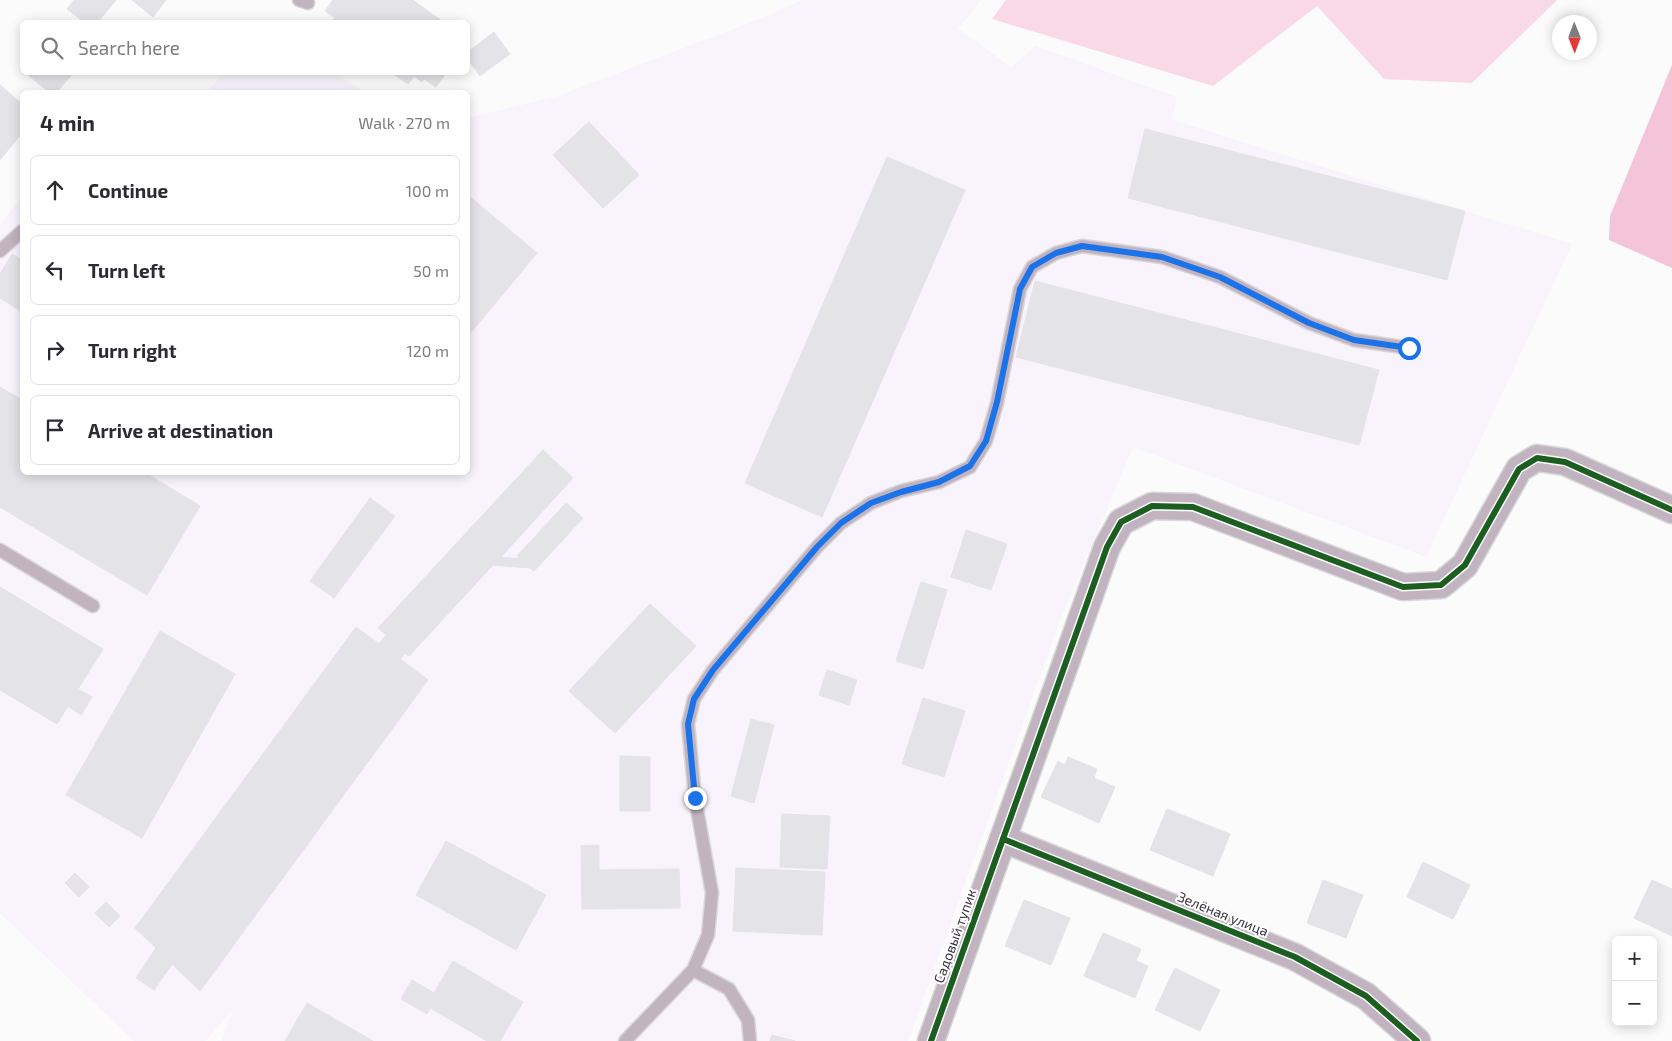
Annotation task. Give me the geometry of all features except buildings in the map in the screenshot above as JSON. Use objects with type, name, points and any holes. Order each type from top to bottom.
[{"type":"street","name":"Садовый тупик","points":[[931,1041],[1107,547],[1121,522],[1152,506],[1193,507],[1403,587],[1441,585],[1465,565],[1519,469],[1537,458],[1565,462],[1672,510]]},
{"type":"street","name":"Зелёная улица","points":[[1003,839],[1295,957],[1366,996],[1417,1041]]},
{"type":"lane","points":[[0,251],[20,234]]},
{"type":"lane","points":[[625,1041],[694,970],[708,935],[712,893],[695,798],[688,724],[694,699],[713,670],[817,547],[841,523],[871,503],[901,492],[939,482],[970,466],[986,441],[997,402],[1020,289],[1032,267],[1056,253],[1082,246],[1162,257],[1220,277],[1309,323],[1354,340],[1409,348]]},
{"type":"lane","points":[[0,550],[93,606]]},
{"type":"lane","points":[[694,970],[729,989],[748,1020],[750,1041]]},
{"type":"shaded area","points":[[802,0],[981,0],[958,29],[1011,67],[1036,46],[1177,97],[1172,120],[1572,244],[1426,557],[1133,447],[1061,618],[908,1041],[222,1041],[232,1011],[205,1041],[134,1041],[0,913],[0,225],[20,199],[20,475],[470,475],[470,118],[558,96],[767,16]]},
{"type":"shaded area","points":[[1006,0],[1557,0],[1472,83],[1384,79],[1317,6],[1213,86],[992,19]]},
{"type":"shaded area","points":[[1672,65],[1672,268],[1609,240],[1610,216]]},
{"type":"shaded area","points":[[221,75],[338,75],[361,90],[209,90]]},
{"type":"cycle path","points":[[931,1041],[1107,547],[1121,522],[1152,506],[1193,507],[1403,587],[1441,585],[1465,565],[1519,469],[1537,458],[1565,462],[1672,510]]},
{"type":"cycle path","points":[[1003,839],[1295,957],[1366,996],[1417,1041]]},
{"type":"route","points":[[695,798],[688,724],[694,699],[713,670],[817,547],[841,523],[871,503],[901,492],[939,482],[970,466],[986,441],[997,402],[1020,289],[1032,267],[1056,253],[1082,246],[1162,257],[1220,277],[1309,323],[1354,340],[1409,348]]}]
